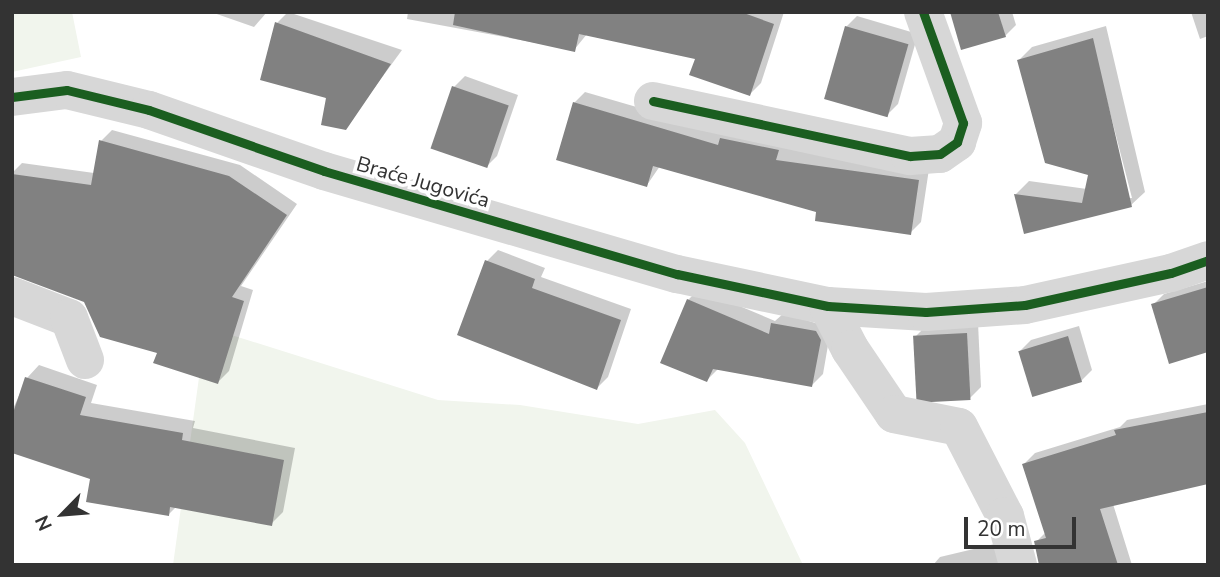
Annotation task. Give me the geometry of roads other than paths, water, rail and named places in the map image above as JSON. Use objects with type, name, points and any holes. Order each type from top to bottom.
[{"type":"street","points":[[653,101],[910,156],[940,154],[957,142],[963,123],[923,12]]},
{"type":"street","name":"Braće Jugovića","points":[[12,97],[68,90],[149,110],[324,171],[664,270],[828,306],[926,312],[1024,305],[1171,274],[1208,260]]},
{"type":"street","points":[[12,296],[69,318],[85,360]]},
{"type":"street","points":[[828,306],[850,349],[894,414],[959,427],[1005,516],[1018,565]]}]
